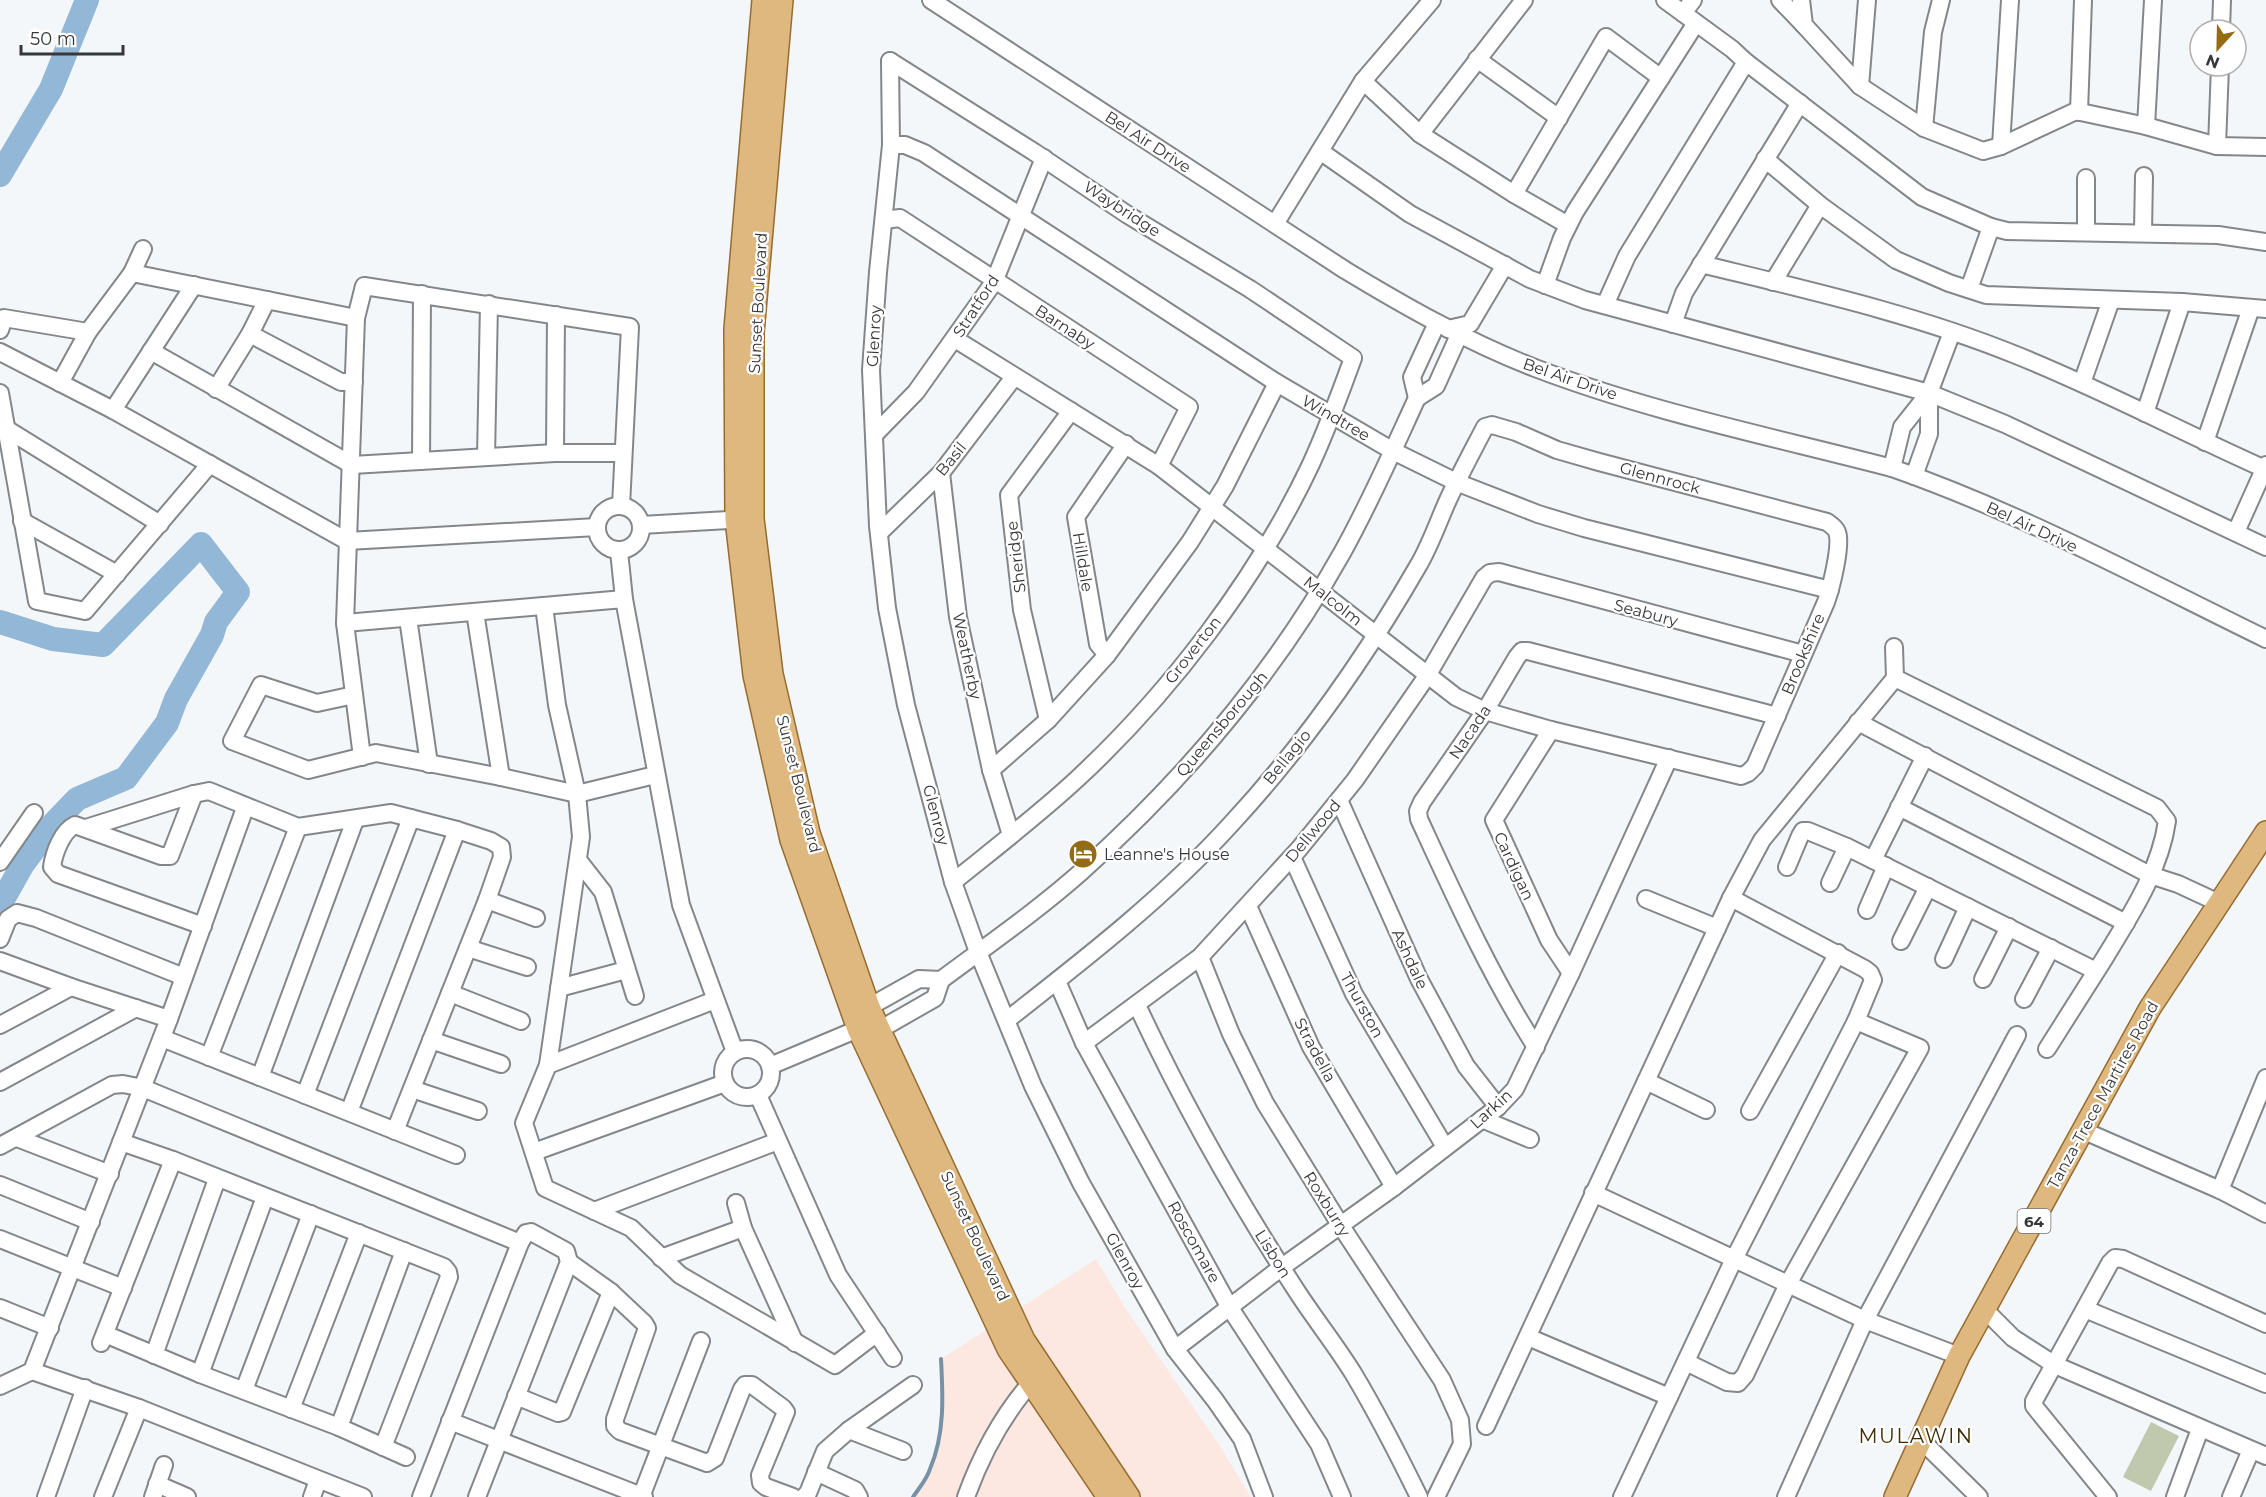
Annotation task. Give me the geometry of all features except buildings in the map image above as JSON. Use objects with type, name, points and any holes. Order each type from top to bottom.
[{"type":"main road","name":"Sunset Boulevard","points":[[763,0],[735,329],[754,675],[791,840],[858,1029],[1008,1349],[1037,1376],[1129,1497]]},
{"type":"main road","name":"Sunset Boulevard","points":[[782,0],[753,333],[745,519],[772,674],[809,833],[869,1007],[1024,1340],[1037,1376],[1108,1497]]},
{"type":"main road","name":"Tanza-Trece Martires Road","points":[[1895,1497],[1959,1356],[1986,1311],[2150,1008],[2266,832]]},
{"type":"street","name":"Bel Air Drive","points":[[931,0],[1345,270],[1410,310],[1448,329],[1533,368],[1609,394],[1892,468],[1914,476],[2044,532],[2266,639]]},
{"type":"street","points":[[1275,224],[1363,81],[1432,0]]},
{"type":"street","points":[[1420,134],[1524,0]]},
{"type":"street","points":[[1665,0],[1691,12],[1746,62],[1922,197],[1991,227],[2007,231],[2218,235],[2266,242]]},
{"type":"street","points":[[1780,0],[1860,86],[1924,128],[1983,152],[2076,111],[2146,126],[2217,146],[2266,147]]},
{"type":"street","points":[[1801,0],[1804,25]]},
{"type":"street","points":[[1860,86],[1867,0]]},
{"type":"street","points":[[1924,128],[1933,32],[1941,0]]},
{"type":"street","points":[[2001,146],[2010,0]]},
{"type":"street","points":[[2079,112],[2083,0]]},
{"type":"street","points":[[2146,126],[2153,0]]},
{"type":"street","points":[[2221,18],[2222,0]]},
{"type":"street","points":[[1545,285],[1568,225],[1661,78],[1691,12]]},
{"type":"street","points":[[1514,194],[1606,37],[1661,78]]},
{"type":"street","points":[[1478,60],[1558,118]]},
{"type":"street","name":"Glenroy","points":[[890,61],[891,145],[871,369],[879,533],[887,608],[906,705],[953,882],[978,952],[1033,1086],[1081,1183],[1175,1349],[1242,1439],[1264,1497]]},
{"type":"street","name":"Waybridge","points":[[890,61],[1044,158],[1128,215],[1250,289],[1353,358]]},
{"type":"street","points":[[1605,305],[1627,256],[1746,62]]},
{"type":"street","points":[[2217,146],[2220,78]]},
{"type":"street","points":[[1363,81],[1420,134],[1514,194],[1568,225]]},
{"type":"street","points":[[1673,324],[1684,293],[1800,104]]},
{"type":"street","name":"Windtree","points":[[891,145],[905,145],[924,153],[1276,383],[1393,451],[1456,482],[1538,514],[1584,528],[1830,590]]},
{"type":"street","points":[[1320,151],[1410,214],[1545,285],[1585,300],[1929,393],[2006,424],[2266,547]]},
{"type":"street","name":"Stratford","points":[[874,435],[916,392],[994,282],[1044,158]]},
{"type":"street","points":[[1765,159],[1820,205],[1896,260],[1969,290],[1986,295],[2182,302],[2259,308],[2205,442]]},
{"type":"street","points":[[2143,232],[2144,176]]},
{"type":"street","points":[[2086,178],[2086,231]]},
{"type":"street","points":[[1773,282],[1820,205]]},
{"type":"street","name":"Barnaby","points":[[884,220],[900,218],[994,282],[1189,407],[1159,466]]},
{"type":"street","points":[[1969,290],[1991,227]]},
{"type":"street","points":[[60,382],[88,332],[132,273],[143,249]]},
{"type":"street","points":[[1701,264],[1916,320],[2016,355],[2082,383],[2205,442],[2265,467],[2236,532]]},
{"type":"street","points":[[1448,329],[1436,386],[1417,398],[1412,377],[1448,329],[1470,324],[1505,265]]},
{"type":"street","points":[[132,273],[356,318]]},
{"type":"street","points":[[113,410],[194,285]]},
{"type":"street","points":[[362,757],[345,623],[356,318],[364,286],[630,327],[621,506]]},
{"type":"street","points":[[421,461],[422,294]]},
{"type":"street","points":[[216,389],[250,334],[267,300]]},
{"type":"street","points":[[2082,383],[2111,300]]},
{"type":"street","points":[[2145,413],[2182,302]]},
{"type":"street","points":[[486,457],[489,304]]},
{"type":"street","points":[[555,453],[556,315]]},
{"type":"street","points":[[1,321],[88,332]]},
{"type":"street","points":[[1892,468],[1902,428],[1929,393],[1952,332]]},
{"type":"street","points":[[250,334],[341,382],[354,382]]},
{"type":"street","name":"Malcolm","points":[[955,339],[1159,466],[1456,697],[1485,711],[1551,730],[1741,776],[1748,773]]},
{"type":"street","points":[[0,351],[113,410],[347,541],[597,527]]},
{"type":"street","points":[[151,351],[352,465],[555,453],[623,453]]},
{"type":"street","name":"Groverton","points":[[953,882],[1076,780],[1135,721],[1214,625],[1265,548],[1310,466],[1332,417],[1353,358]]},
{"type":"street","name":"Basil","points":[[879,533],[941,473],[1014,377]]},
{"type":"street","points":[[991,770],[1048,720],[1107,655],[1190,542],[1225,486],[1276,383]]},
{"type":"street","points":[[0,393],[37,601],[85,611],[210,464]]},
{"type":"street","points":[[1914,476],[1929,434],[1929,393]]},
{"type":"street","name":"Queensborough","points":[[941,980],[1079,873],[1168,788],[1225,725],[1254,687],[1320,590],[1371,498],[1417,398]]},
{"type":"street","name":"Sheridge","points":[[1048,720],[1022,610],[1009,495],[1071,411]]},
{"type":"street","name":"Glennrock","points":[[1485,427],[1492,425],[1568,453],[1827,522],[1836,529]]},
{"type":"street","name":"Bellagio","points":[[1007,1020],[1058,981],[1149,904],[1232,823],[1323,713],[1376,635],[1420,564],[1456,482],[1485,427]]},
{"type":"street","points":[[5,428],[160,524]]},
{"type":"street","name":"Hilldale","points":[[1107,655],[1098,644],[1076,517],[1126,444]]},
{"type":"street","name":"Weatherby","points":[[941,473],[958,617],[991,770],[1011,836]]},
{"type":"street","points":[[621,506],[634,512],[641,525],[639,540],[634,546],[619,551],[612,550],[601,541],[597,527],[602,514],[607,509],[621,506]]},
{"type":"street","points":[[641,525],[745,519]]},
{"type":"street","points":[[22,520],[117,574]]},
{"type":"street","name":"Brookshire","points":[[1748,773],[1755,766],[1830,590],[1839,538],[1836,529]]},
{"type":"street","points":[[619,551],[624,599],[681,905],[735,1052]]},
{"type":"street","name":"Seabury","points":[[1490,573],[1499,572],[1803,654]]},
{"type":"street","name":"Dellwood","points":[[1084,1043],[1200,957],[1292,857],[1339,800],[1427,676],[1484,579],[1490,573]]},
{"type":"street","points":[[345,623],[624,599]]},
{"type":"street","points":[[544,606],[557,705],[577,794],[581,837],[548,1065],[524,1123],[545,1188],[631,1228],[680,1275],[835,1365],[877,1333]]},
{"type":"street","points":[[475,612],[501,777]]},
{"type":"street","points":[[408,618],[429,764]]},
{"type":"street","points":[[1486,1426],[1731,898],[1762,840],[1895,678],[1894,647]]},
{"type":"street","name":"Nacada","points":[[1536,1047],[1517,1018],[1468,923],[1419,819],[1422,802],[1485,711],[1522,651],[1777,716]]},
{"type":"street","points":[[1895,678],[2157,808],[2167,821],[2157,878],[2047,1049]]},
{"type":"street","points":[[354,695],[317,703],[261,685],[232,741],[308,770],[376,753],[577,794],[655,775]]},
{"type":"street","points":[[1858,722],[2157,878],[2178,884],[2216,907]]},
{"type":"street","name":"Cardigan","points":[[1551,730],[1494,820],[1549,940],[1571,973]]},
{"type":"street","points":[[1867,910],[1899,807],[1925,756]]},
{"type":"street","name":"Larkin","points":[[1175,1349],[1282,1267],[1394,1187],[1498,1107],[1515,1089],[1571,973],[1669,758]]},
{"type":"street","points":[[86,828],[209,791],[245,808],[298,827],[391,813],[457,830],[491,841],[501,847],[502,857],[487,900],[395,1131]]},
{"type":"street","points":[[194,794],[170,856],[161,856],[75,825],[69,828],[54,857],[52,867],[57,874],[203,926]]},
{"type":"street","name":"Ashdale","points":[[1339,800],[1419,979],[1466,1066],[1498,1107]]},
{"type":"street","points":[[1899,807],[2126,923]]},
{"type":"street","points":[[0,1386],[32,1371],[162,1038],[245,808]]},
{"type":"street","points":[[1,859],[34,813]]},
{"type":"street","points":[[305,1095],[411,818]]},
{"type":"street","points":[[260,1077],[355,820]]},
{"type":"street","points":[[209,1057],[298,827]]},
{"type":"street","points":[[348,1112],[457,830]]},
{"type":"street","points":[[1787,867],[1803,831],[1808,831],[1880,863],[2096,971]]},
{"type":"street","points":[[1830,883],[1847,847]]},
{"type":"street","name":"Thurston","points":[[1292,857],[1354,994],[1446,1147]]},
{"type":"street","points":[[578,860],[603,892],[634,996]]},
{"type":"street","points":[[1901,941],[1928,887]]},
{"type":"street","points":[[1622,1497],[1734,1259],[1856,1021],[1873,980],[1865,969],[1838,953],[1731,898]]},
{"type":"street","points":[[1646,899],[1717,928]]},
{"type":"street","points":[[487,900],[536,918]]},
{"type":"street","name":"Stradella","points":[[1248,906],[1311,1047],[1394,1187]]},
{"type":"street","points":[[1944,959],[1968,907]]},
{"type":"street","points":[[0,939],[8,919],[17,913],[36,918],[184,977]]},
{"type":"street","points":[[1983,979],[2009,927]]},
{"type":"street","points":[[468,948],[527,967]]},
{"type":"street","points":[[2024,999],[2051,948]]},
{"type":"street","points":[[1750,1111],[1838,953]]},
{"type":"street","name":"Roxburry","points":[[1200,957],[1232,1034],[1265,1103],[1341,1226],[1442,1380],[1460,1420],[1462,1444],[1436,1497]]},
{"type":"street","points":[[0,961],[169,1019]]},
{"type":"street","points":[[559,988],[626,970]]},
{"type":"street","points":[[770,1066],[858,1029],[879,1030],[935,998],[941,980],[919,979],[869,1007],[858,1029]]},
{"type":"street","name":"Roscomare","points":[[1058,981],[1084,1043],[1230,1308],[1319,1444],[1342,1497]]},
{"type":"street","points":[[0,1025],[71,987]]},
{"type":"street","points":[[450,993],[521,1021]]},
{"type":"street","points":[[548,1065],[715,1000]]},
{"type":"street","name":"Lisbon","points":[[1137,1005],[1162,1059],[1215,1157],[1282,1267],[1351,1371],[1387,1431],[1419,1497]]},
{"type":"street","points":[[0,1082],[136,1008]]},
{"type":"street","points":[[1686,1362],[1727,1382],[1738,1383],[1745,1375],[1788,1284],[1920,1048],[1856,1021]]},
{"type":"street","points":[[1786,1497],[1865,1320],[2017,1035]]},
{"type":"street","points":[[162,1038],[456,1155]]},
{"type":"street","points":[[431,1040],[501,1064]]},
{"type":"street","points":[[755,1051],[762,1054],[770,1066],[770,1079],[764,1091],[758,1095],[743,1097],[729,1089],[725,1083],[723,1076],[725,1062],[735,1052],[755,1051]]},
{"type":"street","points":[[2220,1190],[2266,1078]]},
{"type":"street","points":[[1646,1081],[1706,1110]]},
{"type":"street","points":[[534,1152],[725,1083]]},
{"type":"street","points":[[0,1146],[112,1086],[123,1084],[143,1088],[520,1243]]},
{"type":"street","points":[[412,1089],[478,1112]]},
{"type":"street","points":[[758,1095],[838,1275],[893,1358]]},
{"type":"street","points":[[1482,1119],[1530,1139]]},
{"type":"street","points":[[2082,1130],[2220,1190],[2266,1214]]},
{"type":"street","points":[[17,1138],[110,1174]]},
{"type":"street","points":[[594,1210],[778,1141]]},
{"type":"street","points":[[121,1142],[173,1160],[444,1267],[448,1272],[448,1277],[383,1447]]},
{"type":"street","points":[[173,1160],[103,1339],[154,1354],[339,1427],[406,1457]]},
{"type":"street","points":[[154,1354],[217,1179]]},
{"type":"street","points":[[0,1185],[91,1222]]},
{"type":"street","points":[[1593,1193],[1865,1320],[1959,1356]]},
{"type":"street","points":[[200,1374],[265,1197]]},
{"type":"street","points":[[736,1203],[743,1228],[795,1343]]},
{"type":"street","points":[[244,1390],[311,1214]]},
{"type":"street","points":[[661,1258],[743,1228]]},
{"type":"street","points":[[421,1497],[520,1243],[526,1233],[531,1232],[566,1251],[569,1262],[516,1396],[482,1496]]},
{"type":"street","points":[[291,1409],[359,1233]]},
{"type":"street","points":[[0,1239],[123,1288]]},
{"type":"street","points":[[339,1427],[404,1251]]},
{"type":"street","points":[[2108,1497],[2034,1406],[2034,1401],[2110,1263],[2115,1258],[2123,1258],[2266,1324]]},
{"type":"street","points":[[569,1262],[611,1292],[647,1328],[615,1419],[615,1426],[620,1431],[707,1463],[715,1458],[742,1389],[745,1385],[752,1385],[786,1412],[760,1475],[761,1483],[793,1497]]},
{"type":"street","points":[[516,1396],[558,1413],[562,1412],[611,1292]]},
{"type":"street","points":[[0,1308],[50,1328]]},
{"type":"street","points":[[2085,1309],[2266,1384]]},
{"type":"street","points":[[1986,1311],[2013,1338],[2055,1365],[2258,1453],[2231,1497]]},
{"type":"street","points":[[1528,1336],[1669,1397]]},
{"type":"street","points":[[450,1421],[642,1497],[701,1341]]},
{"type":"street","points":[[32,1371],[139,1408],[363,1497]]},
{"type":"street","points":[[966,1497],[983,1457],[1005,1417],[1037,1376]]},
{"type":"street","points":[[804,1497],[808,1493],[825,1451],[849,1430],[913,1385]]},
{"type":"street","points":[[46,1497],[85,1388]]},
{"type":"street","points":[[103,1497],[139,1408]]},
{"type":"street","points":[[2175,1497],[2200,1429]]},
{"type":"street","points":[[849,1430],[903,1451]]},
{"type":"street","points":[[1920,1439],[1979,1497]]},
{"type":"street","points":[[164,1465],[155,1491],[187,1497]]},
{"type":"street","points":[[816,1472],[855,1490],[859,1497]]},
{"type":"street","points":[[312,1497],[318,1480]]},
{"type":"shaded area","points":[[1096,1259],[1128,1312],[1218,1443],[1251,1497],[914,1497],[932,1470],[940,1432],[943,1400],[941,1359]]},
{"type":"green space","points":[[2151,1422],[2179,1436],[2151,1491],[2123,1477]]},
{"type":"waterway","points":[[0,175],[51,89],[87,0]]},
{"type":"waterway","points":[[0,622],[53,639],[103,645],[201,544],[238,592],[216,622],[212,635],[176,699],[167,723],[126,778],[77,799],[53,824],[23,864],[0,905]]},
{"type":"waterway","points":[[913,1497],[929,1473],[941,1429],[941,1359]]},
{"type":"place","name":"Leanne's House","points":[[1083,854]]},
{"type":"district","name":"MULAWIN","points":[[1916,1436]]}]
